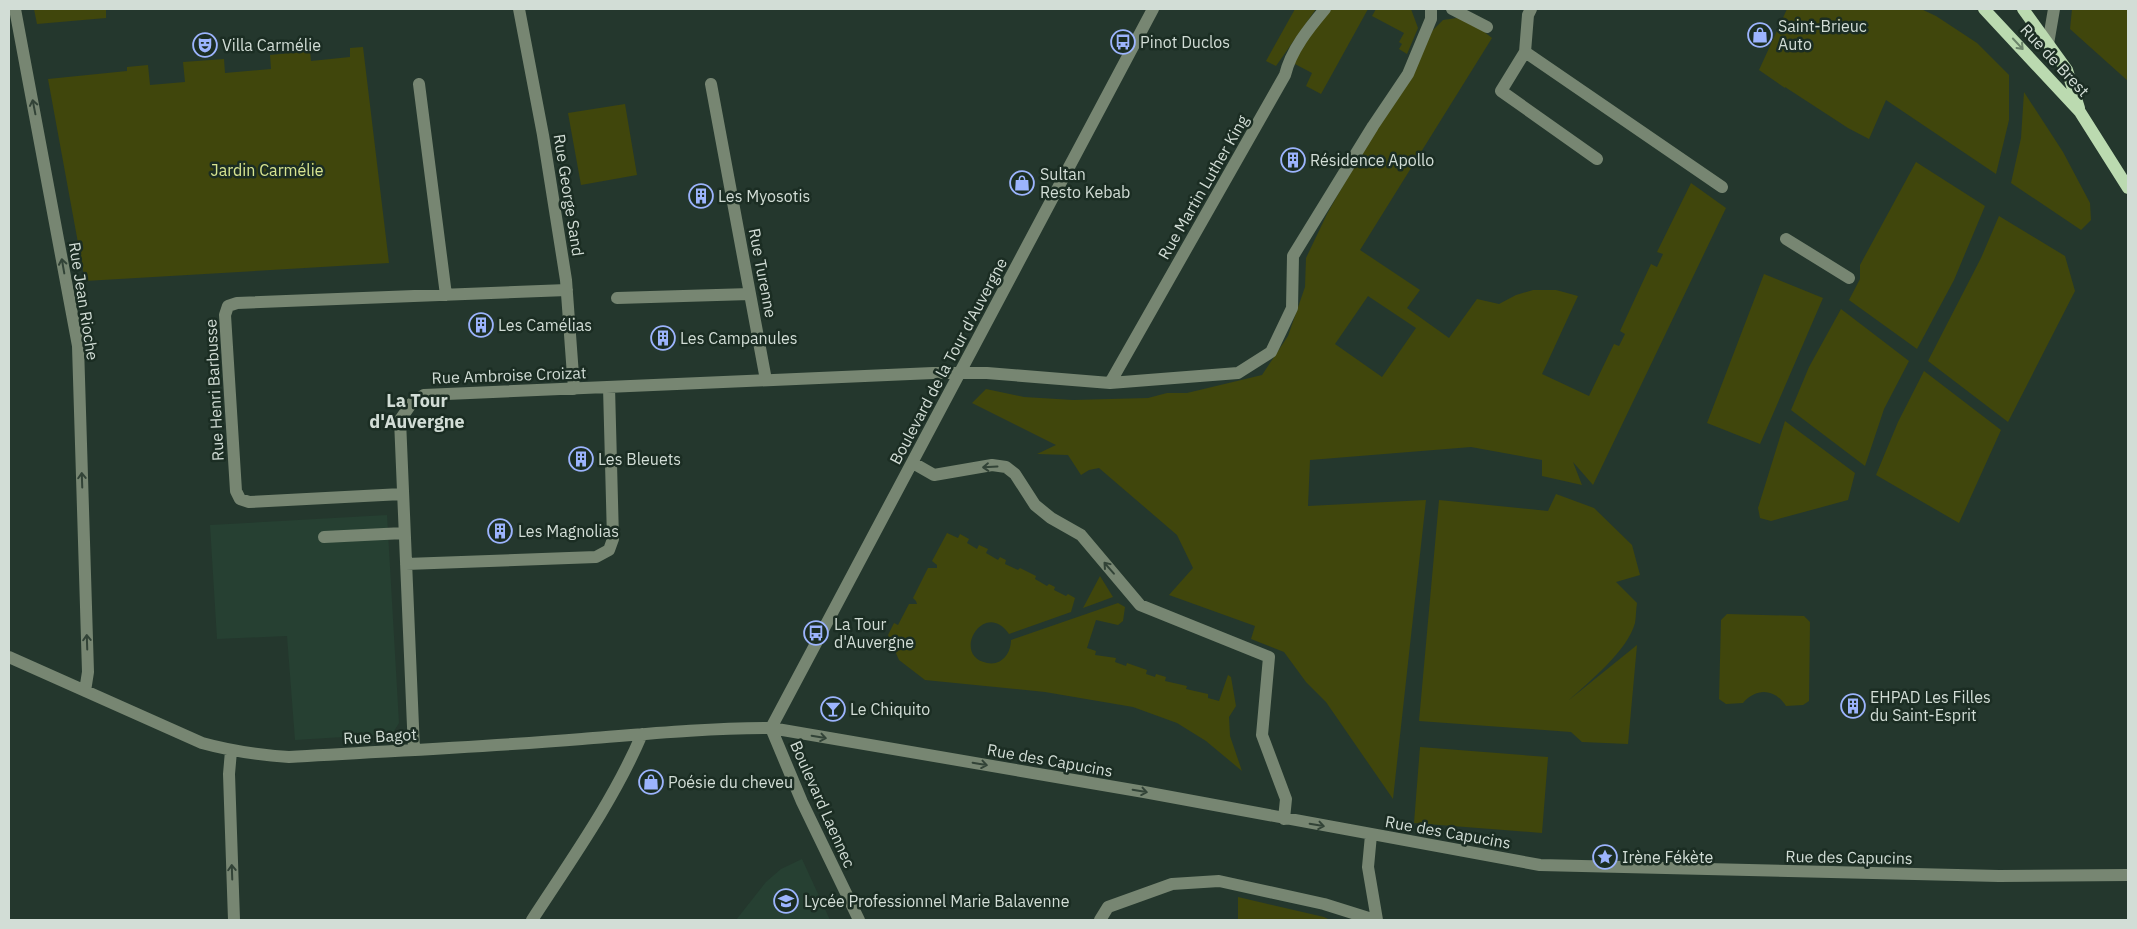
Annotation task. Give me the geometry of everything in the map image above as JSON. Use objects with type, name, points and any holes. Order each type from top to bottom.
[{"type":"main road","name":"Rue de Brest","points":[[1984,9],[2080,112],[2128,188]]},
{"type":"main road","name":"Rue de Brest","points":[[2023,9],[2067,70],[2080,112]]},
{"type":"street","name":"Rue Jean Rioche","points":[[16,9],[78,346],[88,672],[86,691]]},
{"type":"street","name":"Rue George Sand","points":[[519,9],[543,135],[567,290],[574,389]]},
{"type":"street","name":"Boulevard de la Tour d'Auvergne","points":[[771,728],[1153,9]]},
{"type":"street","name":"Rue Martin Luther King","points":[[1110,383],[1285,75],[1288,62],[1308,29],[1325,9]]},
{"type":"street","points":[[960,373],[1110,383],[1238,373],[1271,352],[1292,308],[1294,256],[1373,126],[1408,74],[1431,19],[1432,9]]},
{"type":"street","points":[[1452,9],[1486,27]]},
{"type":"street","points":[[1531,9],[1528,15],[1525,52],[1501,91],[1598,159]]},
{"type":"street","points":[[2048,44],[2054,9]]},
{"type":"street","points":[[1525,52],[1722,187]]},
{"type":"street","points":[[419,84],[446,295]]},
{"type":"street","name":"Rue Turenne","points":[[711,84],[766,380]]},
{"type":"street","points":[[1786,239],[1849,278]]},
{"type":"street","name":"Rue Henri Barbusse","points":[[402,494],[250,502],[240,499],[236,492],[225,315],[228,306],[237,303],[567,290]]},
{"type":"street","points":[[617,298],[750,294]]},
{"type":"street","name":"Rue Ambroise Croizat","points":[[414,750],[400,420],[411,404],[424,395],[960,373]]},
{"type":"street","points":[[406,564],[596,557],[609,550],[613,538],[609,387]]},
{"type":"street","points":[[913,463],[934,475],[992,465],[1006,467],[1015,474],[1036,505],[1051,518],[1081,535],[1140,605],[1269,656],[1262,734],[1286,800],[1284,819]]},
{"type":"street","points":[[324,537],[404,533]]},
{"type":"street","name":"Rue Bagot","points":[[9,657],[202,743],[231,751],[289,757],[642,734],[771,728]]},
{"type":"street","name":"Rue des Capucins","points":[[771,728],[1144,792],[1540,865],[1999,876],[2128,875]]},
{"type":"street","name":"Boulevard Laennec","points":[[771,728],[802,802],[859,920]]},
{"type":"street","points":[[532,920],[630,764],[642,734]]},
{"type":"street","points":[[231,751],[229,774],[234,920]]},
{"type":"street","points":[[1100,920],[1108,906],[1172,884],[1219,881],[1324,904],[1376,920],[1368,867],[1372,835]]},
{"type":"shaded area","points":[[387,515],[399,723],[392,734],[295,740],[287,636],[217,639],[210,525]]},
{"type":"shaded area","name":"Lycée Professionnel Marie Balavenne","points":[[802,859],[830,920],[736,920],[766,882],[781,869]]},
{"type":"green space","points":[[34,9],[106,9],[106,18],[37,24]]},
{"type":"green space","points":[[1295,9],[1316,9],[1276,66],[1266,61]]},
{"type":"green space","points":[[1331,9],[1368,9],[1321,94],[1306,86],[1312,73],[1293,63],[1313,30]]},
{"type":"green space","points":[[1376,9],[1411,9],[1418,28],[1407,54],[1399,49],[1402,44],[1399,42],[1404,33],[1372,16]]},
{"type":"green space","points":[[1787,9],[1921,9],[1936,16],[1977,43],[2009,75],[2009,120],[1996,174],[1886,100],[1869,139],[1848,128],[1759,70]]},
{"type":"green space","points":[[2072,9],[2128,9],[2128,81],[2070,29]]},
{"type":"green space","points":[[1457,18],[1473,23],[1492,38],[1360,250],[1420,290],[1407,308],[1449,338],[1477,299],[1499,304],[1516,295],[1533,290],[1556,290],[1578,296],[1542,374],[1589,396],[1614,344],[1619,346],[1625,334],[1620,331],[1651,264],[1657,267],[1663,254],[1657,252],[1691,183],[1726,208],[1593,485],[1573,462],[1582,485],[1542,476],[1542,460],[1471,447],[1310,460],[1308,506],[1426,500],[1393,799],[1326,702],[1306,682],[1284,652],[1251,639],[1255,626],[1169,595],[1193,568],[1177,535],[1099,468],[1089,470],[1081,475],[1068,455],[1037,454],[1056,445],[972,403],[986,389],[1024,397],[1073,400],[1148,398],[1167,393],[1187,393],[1262,375],[1288,336],[1305,287],[1306,258],[1327,214],[1366,145],[1413,76],[1432,31],[1443,20]],"holes":[[[1368,296],[1416,328],[1382,377],[1335,344]]]},
{"type":"green space","name":"Jardin Carmélie","points":[[363,47],[389,263],[85,281],[48,79],[127,71],[127,67],[148,65],[150,85],[185,82],[183,62],[224,59],[225,73],[271,69],[270,55],[310,51],[311,61],[350,57],[350,48]]},
{"type":"green space","points":[[2024,92],[2063,152],[2090,203],[2091,220],[2081,230],[2011,183],[2021,138]]},
{"type":"green space","points":[[625,104],[637,175],[581,185],[568,113]]},
{"type":"green space","points":[[1916,162],[1985,206],[1954,280],[1917,349],[1849,300],[1860,279],[1860,265]]},
{"type":"green space","points":[[1999,216],[2065,256],[2075,291],[2008,422],[1928,361],[1981,258]]},
{"type":"green space","points":[[1764,274],[1823,298],[1760,444],[1707,423]]},
{"type":"green space","points":[[1841,309],[1909,361],[1884,409],[1865,466],[1791,410],[1809,367]]},
{"type":"green space","points":[[1924,371],[2001,430],[1959,523],[1876,475],[1898,422]]},
{"type":"green space","points":[[1785,421],[1855,473],[1848,500],[1771,521],[1760,518],[1758,508]]},
{"type":"green space","points":[[1556,494],[1594,508],[1632,545],[1640,575],[1616,582],[1637,603],[1635,623],[1631,633],[1625,644],[1607,665],[1569,700],[1637,645],[1628,744],[1582,742],[1571,732],[1419,721],[1439,500],[1548,511]]},
{"type":"green space","points":[[947,533],[958,538],[960,534],[969,539],[967,543],[977,549],[979,545],[988,549],[986,553],[998,560],[1000,557],[1006,560],[1005,564],[1018,570],[1020,568],[1036,576],[1035,579],[1047,586],[1049,584],[1055,587],[1054,590],[1075,598],[1071,612],[1009,634],[999,625],[990,622],[981,626],[975,632],[971,641],[971,650],[976,658],[987,663],[997,662],[1005,658],[1011,645],[1011,640],[1118,603],[1125,607],[1123,621],[1118,625],[1096,620],[1087,648],[1096,651],[1095,655],[1116,658],[1115,662],[1126,666],[1127,663],[1147,670],[1146,674],[1155,677],[1156,674],[1166,677],[1165,681],[1187,686],[1186,689],[1208,694],[1208,698],[1219,701],[1228,675],[1231,677],[1236,706],[1229,717],[1230,736],[1242,771],[1206,741],[1177,723],[1133,707],[1045,692],[925,680],[899,660],[888,635],[894,623],[898,625],[909,604],[917,604],[913,598],[928,568],[937,568],[937,565],[932,561]]},
{"type":"green space","points":[[1100,576],[1113,597],[1083,608]]},
{"type":"green space","points":[[1727,614],[1804,616],[1810,622],[1809,701],[1803,705],[1786,706],[1777,696],[1766,692],[1754,694],[1743,703],[1726,704],[1719,699],[1721,620]]},
{"type":"green space","points":[[1420,747],[1548,757],[1542,833],[1414,823]]},
{"type":"green space","points":[[1238,897],[1324,917],[1330,920],[1238,920]]},
{"type":"place","name":"Saint-Brieuc Auto","points":[[1760,35]]},
{"type":"place","name":"Pinot Duclos","points":[[1123,42]]},
{"type":"place","name":"Villa Carmélie","points":[[205,45]]},
{"type":"place","name":"Résidence Apollo","points":[[1293,160]]},
{"type":"place","name":"Sultan Resto Kebab","points":[[1022,183]]},
{"type":"place","name":"Les Myosotis","points":[[701,196]]},
{"type":"place","name":"Les Camélias","points":[[481,325]]},
{"type":"place","name":"Les Campanules","points":[[663,338]]},
{"type":"place","name":"Les Bleuets","points":[[581,459]]},
{"type":"place","name":"Les Magnolias","points":[[500,531]]},
{"type":"place","name":"La Tour d'Auvergne","points":[[816,633]]},
{"type":"place","name":"EHPAD Les Filles du Saint-Esprit","points":[[1853,706]]},
{"type":"place","name":"Le Chiquito","points":[[833,709]]},
{"type":"place","name":"Poésie du cheveu","points":[[651,782]]},
{"type":"place","name":"Irène Fékète","points":[[1605,857]]},
{"type":"place","name":"Lycée Professionnel Marie Balavenne","points":[[786,901]]},
{"type":"district","name":"La Tour d'Auvergne","points":[[417,410]]}]
